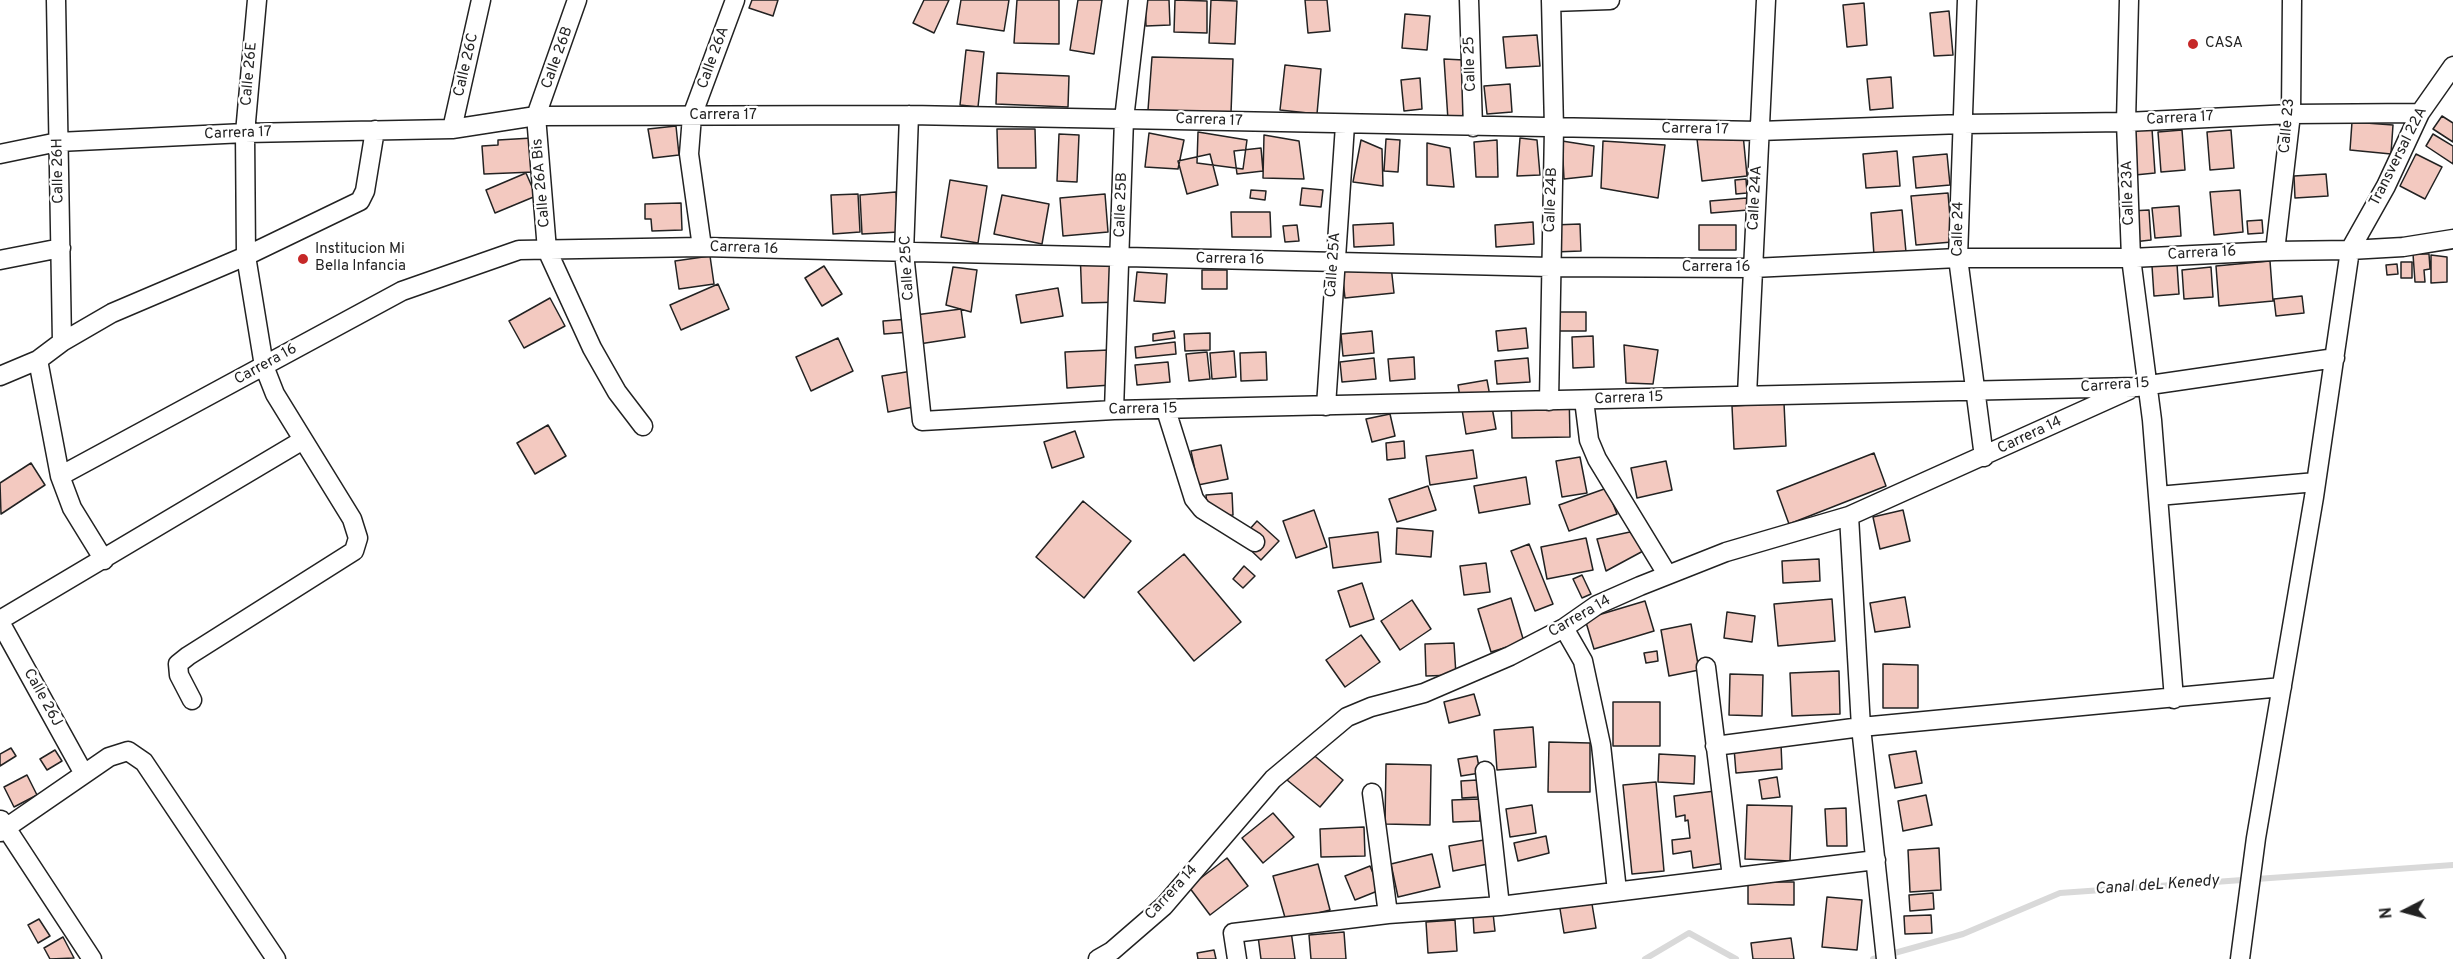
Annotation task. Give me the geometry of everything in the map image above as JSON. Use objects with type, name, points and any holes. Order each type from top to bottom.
[{"type":"street","name":"Calle 26H","points":[[56,0],[62,342]]},
{"type":"street","name":"Calle 26E","points":[[192,700],[179,675],[178,664],[354,551],[358,538],[352,519],[275,394],[264,366],[246,256],[245,133],[257,0]]},
{"type":"street","name":"Calle 26C","points":[[452,129],[481,0]]},
{"type":"street","name":"Calle 26B","points":[[536,116],[577,0]]},
{"type":"street","name":"Calle 26A","points":[[702,248],[689,154],[692,116],[735,0]]},
{"type":"street","name":"Calle 25B","points":[[1114,410],[1124,119],[1138,0]]},
{"type":"street","name":"Calle 25","points":[[1469,0],[1473,127]]},
{"type":"street","points":[[1551,1],[1610,0]]},
{"type":"street","name":"Calle 24A","points":[[1747,395],[1766,0]]},
{"type":"street","name":"Calle 24","points":[[1967,0],[1958,258],[1984,457]]},
{"type":"street","name":"Calle 23A","points":[[2129,0],[2126,122],[2132,258],[2142,386],[2158,496],[2174,699]]},
{"type":"street","name":"Calle 23","points":[[2275,251],[2290,114],[2292,0]]},
{"type":"street","name":"Calle 24B","points":[[1549,400],[1554,128],[1551,1]]},
{"type":"street","name":"Transversal 22A","points":[[2350,250],[2386,186],[2420,113],[2453,66]]},
{"type":"street","name":"Carrera 17","points":[[0,154],[58,142],[245,133],[452,129],[536,116],[909,115],[1345,125],[1760,131],[1963,124],[2126,122],[2290,114],[2420,113]]},
{"type":"street","name":"Calle 25C","points":[[909,115],[904,253],[922,421]]},
{"type":"street","name":"Calle 26A Bis","points":[[536,116],[547,250],[592,348],[616,392],[643,426]]},
{"type":"street","name":"Calle 25A","points":[[1326,406],[1345,125]]},
{"type":"street","points":[[0,376],[38,360],[62,342],[112,313],[246,256],[360,201],[365,191],[375,130]]},
{"type":"street","name":"Carrera 16","points":[[60,476],[402,291],[519,250],[702,248],[1550,267],[1753,268],[1958,258],[2132,258],[2350,250],[2403,247],[2453,239]]},
{"type":"street","points":[[0,260],[61,248]]},
{"type":"street","points":[[2240,959],[2256,838],[2316,482],[2350,250]]},
{"type":"street","name":"Carrera 15","points":[[922,421],[1114,410],[2142,386],[2335,358]]},
{"type":"street","points":[[38,360],[60,476],[72,508],[104,560]]},
{"type":"street","name":"Carrera 14","points":[[1098,959],[1112,951],[1164,906],[1273,779],[1347,717],[1371,707],[1424,693],[1510,656],[1564,627],[1597,605],[1667,574],[1726,552],[1849,516],[2142,386]]},
{"type":"street","points":[[1584,400],[1589,440],[1597,459],[1667,574]]},
{"type":"street","points":[[1166,410],[1194,499],[1202,509],[1255,542]]},
{"type":"street","points":[[0,621],[303,440]]},
{"type":"street","points":[[2158,496],[2316,482]]},
{"type":"street","points":[[1849,516],[1861,727],[1886,959]]},
{"type":"street","name":"Calle 26J","points":[[0,621],[84,774]]},
{"type":"street","points":[[1564,627],[1583,661],[1601,745],[1617,891]]},
{"type":"street","points":[[1706,667],[1732,877]]},
{"type":"street","points":[[1715,746],[1861,727],[2282,687]]},
{"type":"street","points":[[92,959],[2,826],[109,757],[128,751],[144,762],[276,959]]},
{"type":"street","points":[[1485,771],[1500,906]]},
{"type":"street","points":[[1372,793],[1388,914]]},
{"type":"street","points":[[1236,959],[1233,933],[1388,914],[1500,906],[1876,860]]},
{"type":"building","points":[[752,0],[778,0],[773,16],[749,8]]},
{"type":"building","points":[[924,0],[949,0],[934,33],[913,23]]},
{"type":"building","points":[[961,0],[1009,0],[1004,31],[957,24]]},
{"type":"building","points":[[1017,0],[1059,0],[1059,44],[1014,43]]},
{"type":"building","points":[[1078,0],[1102,0],[1094,54],[1070,50]]},
{"type":"building","points":[[1145,0],[1169,0],[1170,25],[1146,26]]},
{"type":"building","points":[[1175,0],[1207,1],[1207,33],[1174,32]]},
{"type":"building","points":[[1211,0],[1237,1],[1235,44],[1209,43]]},
{"type":"building","points":[[1305,0],[1327,0],[1330,31],[1308,33]]},
{"type":"building","points":[[1864,3],[1867,45],[1847,47],[1843,5]]},
{"type":"building","points":[[1949,11],[1953,55],[1934,56],[1930,13]]},
{"type":"building","points":[[1405,14],[1430,16],[1427,50],[1402,48]]},
{"type":"building","points":[[1537,35],[1540,66],[1506,68],[1503,37]]},
{"type":"building","points":[[966,50],[984,52],[978,107],[960,105]]},
{"type":"building","points":[[1152,57],[1233,59],[1231,113],[1148,110]]},
{"type":"building","points":[[1444,59],[1464,60],[1464,119],[1448,120]]},
{"type":"building","points":[[1285,65],[1321,69],[1317,114],[1280,110]]},
{"type":"building","points":[[997,73],[1069,76],[1068,107],[996,104]]},
{"type":"building","points":[[1891,77],[1893,108],[1870,110],[1867,79]]},
{"type":"building","points":[[1420,78],[1422,109],[1404,111],[1401,80]]},
{"type":"building","points":[[1510,84],[1512,112],[1487,114],[1484,86]]},
{"type":"building","points":[[2442,116],[2453,123],[2453,142],[2433,129]]},
{"type":"building","points":[[2352,122],[2393,125],[2391,154],[2350,150]]},
{"type":"building","points":[[676,126],[679,155],[653,158],[648,129]]},
{"type":"building","points":[[997,129],[1035,129],[1036,168],[998,168]]},
{"type":"building","points":[[2152,129],[2155,173],[2135,175],[2131,131]]},
{"type":"building","points":[[2182,130],[2185,170],[2161,172],[2158,132]]},
{"type":"building","points":[[2231,130],[2234,168],[2210,170],[2207,132]]},
{"type":"building","points":[[1198,132],[1247,140],[1243,169],[1197,163]]},
{"type":"building","points":[[1149,133],[1184,140],[1178,169],[1145,167]]},
{"type":"building","points":[[1059,134],[1079,135],[1077,182],[1057,181]]},
{"type":"building","points":[[1743,134],[1747,176],[1702,181],[1697,139]]},
{"type":"building","points":[[2433,134],[2453,146],[2453,164],[2426,146]]},
{"type":"building","points":[[1264,135],[1299,141],[1304,179],[1263,178]]},
{"type":"building","points":[[532,138],[534,172],[484,174],[482,146],[498,145],[498,140]]},
{"type":"building","points":[[1520,138],[1537,140],[1540,175],[1517,176]]},
{"type":"building","points":[[1386,139],[1400,140],[1398,172],[1384,171]]},
{"type":"building","points":[[1361,140],[1382,149],[1383,186],[1353,182]]},
{"type":"building","points":[[1497,140],[1498,177],[1476,177],[1474,142]]},
{"type":"building","points":[[1562,141],[1594,146],[1592,176],[1564,179]]},
{"type":"building","points":[[1603,141],[1665,145],[1658,198],[1601,188]]},
{"type":"building","points":[[1427,143],[1450,148],[1454,187],[1427,185]]},
{"type":"building","points":[[1261,148],[1263,171],[1237,174],[1234,151]]},
{"type":"building","points":[[1897,151],[1900,186],[1866,188],[1863,154]]},
{"type":"building","points":[[1210,154],[1218,185],[1187,194],[1178,161]]},
{"type":"building","points":[[1947,154],[1950,185],[1916,188],[1913,157]]},
{"type":"building","points":[[2416,154],[2442,167],[2425,199],[2400,186]]},
{"type":"building","points":[[526,173],[536,196],[495,213],[486,190]]},
{"type":"building","points":[[2326,174],[2328,196],[2295,198],[2294,176]]},
{"type":"building","points":[[1746,179],[1747,193],[1736,194],[1735,180]]},
{"type":"building","points":[[950,180],[987,186],[978,243],[941,237]]},
{"type":"building","points":[[1302,188],[1323,190],[1321,207],[1300,205]]},
{"type":"building","points":[[1251,190],[1266,191],[1265,200],[1250,198]]},
{"type":"building","points":[[2240,190],[2243,232],[2214,235],[2210,192]]},
{"type":"building","points":[[896,192],[899,232],[862,234],[860,195]]},
{"type":"building","points":[[1948,193],[1952,242],[1916,245],[1911,196]]},
{"type":"building","points":[[858,194],[860,232],[833,234],[831,195]]},
{"type":"building","points":[[1105,194],[1108,232],[1063,236],[1060,198]]},
{"type":"building","points":[[1002,195],[1049,204],[1042,244],[994,234]]},
{"type":"building","points":[[1747,198],[1748,210],[1711,213],[1710,201]]},
{"type":"building","points":[[681,203],[682,230],[652,231],[651,219],[645,219],[645,204]]},
{"type":"building","points":[[2179,206],[2181,236],[2155,238],[2152,208]]},
{"type":"building","points":[[1902,210],[1906,252],[1874,255],[1871,213]]},
{"type":"building","points":[[2149,210],[2151,240],[2133,242],[2130,211]]},
{"type":"building","points":[[1231,212],[1270,212],[1271,237],[1232,237]]},
{"type":"building","points":[[2262,220],[2263,233],[2248,234],[2247,221]]},
{"type":"building","points":[[1533,222],[1534,244],[1496,247],[1495,225]]},
{"type":"building","points":[[1393,223],[1394,245],[1354,247],[1353,225]]},
{"type":"building","points":[[1580,224],[1581,251],[1554,252],[1553,225]]},
{"type":"building","points":[[1297,225],[1299,241],[1285,242],[1283,226]]},
{"type":"building","points":[[1699,225],[1736,225],[1736,250],[1699,250]]},
{"type":"building","points":[[1123,248],[1124,302],[1082,303],[1080,250]]},
{"type":"building","points":[[2413,254],[2429,254],[2430,269],[2424,270],[2425,282],[2415,282]]},
{"type":"building","points":[[2431,255],[2447,257],[2447,282],[2431,283]]},
{"type":"building","points":[[710,256],[714,284],[679,289],[675,261]]},
{"type":"building","points":[[2270,261],[2273,301],[2219,306],[2216,266]]},
{"type":"building","points":[[2401,262],[2412,262],[2412,278],[2401,278]]},
{"type":"building","points":[[2177,264],[2179,294],[2154,296],[2152,266]]},
{"type":"building","points":[[2397,264],[2398,274],[2387,275],[2386,265]]},
{"type":"building","points":[[824,266],[842,294],[822,306],[805,278]]},
{"type":"building","points":[[1391,266],[1394,293],[1345,298],[1342,271]]},
{"type":"building","points":[[953,267],[977,270],[971,312],[946,305]]},
{"type":"building","points":[[2211,267],[2213,297],[2184,299],[2182,270]]},
{"type":"building","points":[[1202,270],[1227,270],[1227,289],[1202,289]]},
{"type":"building","points":[[1137,272],[1167,274],[1165,303],[1134,301]]},
{"type":"building","points":[[718,284],[729,309],[681,330],[670,305]]},
{"type":"building","points":[[1058,288],[1063,316],[1021,323],[1016,295]]},
{"type":"building","points":[[2302,296],[2304,313],[2276,316],[2274,299]]},
{"type":"building","points":[[550,298],[565,326],[524,348],[509,321]]},
{"type":"building","points":[[961,309],[965,337],[919,344],[915,315]]},
{"type":"building","points":[[1550,312],[1586,312],[1586,331],[1550,331]]},
{"type":"building","points":[[909,319],[910,332],[884,334],[883,321]]},
{"type":"building","points":[[1526,328],[1528,348],[1498,351],[1496,331]]},
{"type":"building","points":[[1174,331],[1175,338],[1153,341],[1153,334]]},
{"type":"building","points":[[1372,331],[1374,353],[1343,356],[1341,334]]},
{"type":"building","points":[[1210,333],[1210,350],[1185,351],[1184,334]]},
{"type":"building","points":[[1593,336],[1594,367],[1573,368],[1572,337]]},
{"type":"building","points":[[838,338],[853,371],[811,391],[796,357]]},
{"type":"building","points":[[1175,342],[1176,354],[1136,358],[1135,347]]},
{"type":"building","points":[[1624,345],[1658,350],[1653,384],[1626,383]]},
{"type":"building","points":[[1109,350],[1111,385],[1067,388],[1065,352]]},
{"type":"building","points":[[1234,351],[1236,377],[1212,379],[1210,353]]},
{"type":"building","points":[[1207,352],[1210,379],[1189,381],[1186,354]]},
{"type":"building","points":[[1266,352],[1267,380],[1241,381],[1240,353]]},
{"type":"building","points":[[1414,357],[1415,379],[1390,381],[1388,359]]},
{"type":"building","points":[[1374,358],[1376,379],[1342,382],[1340,362]]},
{"type":"building","points":[[1528,358],[1530,382],[1497,384],[1495,361]]},
{"type":"building","points":[[1168,362],[1170,382],[1137,385],[1135,365]]},
{"type":"building","points":[[912,371],[918,406],[888,412],[882,376]]},
{"type":"building","points":[[1487,380],[1496,429],[1466,434],[1458,385]]},
{"type":"building","points":[[1569,392],[1570,437],[1512,438],[1511,393]]},
{"type":"building","points":[[1784,403],[1786,446],[1734,449],[1732,406]]},
{"type":"building","points":[[1390,414],[1395,436],[1372,442],[1366,419]]},
{"type":"building","points":[[548,425],[566,456],[535,474],[517,443]]},
{"type":"building","points":[[1075,431],[1084,457],[1052,468],[1044,442]]},
{"type":"building","points":[[1404,441],[1405,458],[1387,460],[1386,443]]},
{"type":"building","points":[[1221,445],[1228,479],[1198,485],[1191,451]]},
{"type":"building","points":[[1473,450],[1477,478],[1430,485],[1426,456]]},
{"type":"building","points":[[1874,453],[1886,486],[1789,524],[1777,491]]},
{"type":"building","points":[[1580,457],[1587,493],[1562,497],[1556,461]]},
{"type":"building","points":[[1666,461],[1672,490],[1637,498],[1631,468]]},
{"type":"building","points":[[31,463],[45,485],[1,514],[0,483]]},
{"type":"building","points":[[1526,477],[1530,504],[1479,513],[1474,486]]},
{"type":"building","points":[[1428,486],[1436,510],[1397,522],[1389,499]]},
{"type":"building","points":[[1607,488],[1617,514],[1569,531],[1559,505]]},
{"type":"building","points":[[1232,493],[1233,515],[1208,517],[1206,495]]},
{"type":"building","points":[[1083,501],[1131,541],[1084,598],[1036,557]]},
{"type":"building","points":[[1314,510],[1327,547],[1296,558],[1283,521]]},
{"type":"building","points":[[1903,510],[1910,541],[1880,549],[1873,517]]},
{"type":"building","points":[[1257,521],[1279,541],[1261,560],[1240,540]]},
{"type":"building","points":[[1397,528],[1433,531],[1431,557],[1396,554]]},
{"type":"building","points":[[1378,532],[1381,562],[1333,568],[1329,538]]},
{"type":"building","points":[[1630,532],[1645,550],[1606,571],[1597,539]]},
{"type":"building","points":[[1586,538],[1593,570],[1547,579],[1541,547]]},
{"type":"building","points":[[1529,544],[1553,604],[1535,611],[1511,551]]},
{"type":"building","points":[[1184,554],[1241,622],[1194,661],[1138,592]]},
{"type":"building","points":[[1819,559],[1820,581],[1783,583],[1782,561]]},
{"type":"building","points":[[1486,563],[1490,592],[1464,595],[1460,566]]},
{"type":"building","points":[[1244,566],[1255,576],[1243,588],[1233,579]]},
{"type":"building","points":[[1582,575],[1591,594],[1582,598],[1573,579]]},
{"type":"building","points":[[1362,583],[1374,619],[1350,627],[1338,591]]},
{"type":"building","points":[[1905,597],[1910,627],[1875,632],[1870,603]]},
{"type":"building","points":[[1511,598],[1524,642],[1491,652],[1478,609]]},
{"type":"building","points":[[1832,599],[1835,641],[1778,646],[1774,604]]},
{"type":"building","points":[[1412,600],[1431,629],[1400,650],[1381,621]]},
{"type":"building","points":[[1645,601],[1654,631],[1594,649],[1585,619]]},
{"type":"building","points":[[1727,612],[1755,616],[1752,642],[1724,638]]},
{"type":"building","points":[[1691,624],[1699,670],[1669,676],[1661,630]]},
{"type":"building","points":[[1361,635],[1380,662],[1345,687],[1326,660]]},
{"type":"building","points":[[1454,643],[1456,675],[1426,676],[1425,644]]},
{"type":"building","points":[[1657,651],[1658,661],[1646,663],[1644,653]]},
{"type":"building","points":[[1883,664],[1918,665],[1918,708],[1883,708]]},
{"type":"building","points":[[1839,671],[1840,714],[1792,716],[1790,673]]},
{"type":"building","points":[[1730,674],[1763,675],[1762,716],[1729,715]]},
{"type":"building","points":[[1474,694],[1480,715],[1449,723],[1444,702]]},
{"type":"building","points":[[1613,702],[1660,702],[1660,746],[1613,746]]},
{"type":"building","points":[[1533,727],[1536,767],[1497,770],[1494,730]]},
{"type":"building","points":[[1549,742],[1590,743],[1590,792],[1548,792]]},
{"type":"building","points":[[1781,744],[1782,769],[1736,773],[1734,748]]},
{"type":"building","points":[[11,748],[16,756],[0,766],[0,754]]},
{"type":"building","points":[[55,750],[62,761],[47,770],[40,759]]},
{"type":"building","points":[[1916,751],[1922,783],[1895,788],[1889,755]]},
{"type":"building","points":[[1310,752],[1343,780],[1320,807],[1287,780]]},
{"type":"building","points":[[1659,754],[1695,756],[1694,784],[1658,782]]},
{"type":"building","points":[[1477,756],[1480,773],[1461,776],[1458,759]]},
{"type":"building","points":[[1386,764],[1431,765],[1430,825],[1385,824]]},
{"type":"building","points":[[27,775],[37,795],[14,807],[4,787]]},
{"type":"building","points":[[1777,777],[1780,797],[1762,799],[1759,780]]},
{"type":"building","points":[[1477,780],[1478,797],[1462,798],[1461,781]]},
{"type":"building","points":[[1656,782],[1664,871],[1632,874],[1623,785]]},
{"type":"building","points":[[1715,791],[1725,863],[1693,868],[1691,851],[1673,854],[1672,840],[1690,838],[1688,820],[1685,821],[1685,815],[1676,817],[1674,796]]},
{"type":"building","points":[[1926,795],[1932,825],[1903,831],[1898,801]]},
{"type":"building","points":[[1479,799],[1480,821],[1453,822],[1452,800]]},
{"type":"building","points":[[1532,805],[1536,833],[1510,837],[1506,809]]},
{"type":"building","points":[[1747,805],[1792,806],[1790,861],[1745,859]]},
{"type":"building","points":[[1846,808],[1847,846],[1827,846],[1825,809]]},
{"type":"building","points":[[1273,813],[1294,837],[1263,863],[1242,838]]},
{"type":"building","points":[[1364,827],[1365,856],[1321,857],[1320,829]]},
{"type":"building","points":[[1546,836],[1549,853],[1518,861],[1514,843]]},
{"type":"building","points":[[1484,840],[1488,864],[1453,871],[1449,846]]},
{"type":"building","points":[[1939,848],[1941,890],[1910,892],[1908,850]]},
{"type":"building","points":[[1432,854],[1440,887],[1398,897],[1391,864]]},
{"type":"building","points":[[1227,858],[1248,886],[1210,915],[1189,887]]},
{"type":"building","points":[[1318,864],[1330,910],[1286,921],[1273,876]]},
{"type":"building","points":[[1370,866],[1380,890],[1355,900],[1345,876]]},
{"type":"building","points":[[1748,882],[1794,882],[1794,905],[1748,904]]},
{"type":"building","points":[[1933,893],[1934,909],[1910,911],[1909,895]]},
{"type":"building","points":[[1827,897],[1862,900],[1857,950],[1822,947]]},
{"type":"building","points":[[1591,898],[1596,928],[1564,933],[1559,903]]},
{"type":"building","points":[[1493,913],[1495,931],[1474,933],[1473,915]]},
{"type":"building","points":[[1931,915],[1932,933],[1905,934],[1904,916]]},
{"type":"building","points":[[39,919],[50,936],[38,943],[28,925]]},
{"type":"building","points":[[1455,920],[1457,951],[1428,953],[1426,922]]},
{"type":"building","points":[[1291,931],[1295,959],[1261,959],[1258,936]]},
{"type":"building","points":[[1344,932],[1346,959],[1311,959],[1309,935]]},
{"type":"building","points":[[63,937],[74,958],[50,959],[44,948]]},
{"type":"building","points":[[1791,938],[1794,959],[1753,959],[1751,943]]},
{"type":"building","points":[[1214,950],[1216,959],[1198,959],[1197,953]]},
{"type":"waterway","name":"Canal deL Kenedy","points":[[1873,959],[1963,934],[2060,893],[2453,865]]},
{"type":"waterway","name":"Canal deL Kenedy","points":[[1645,959],[1689,933],[1736,959]]},
{"type":"place","name":"CASA","points":[[2193,44]]},
{"type":"place","name":"Institucion Mi Bella Infancia","points":[[303,259]]}]
